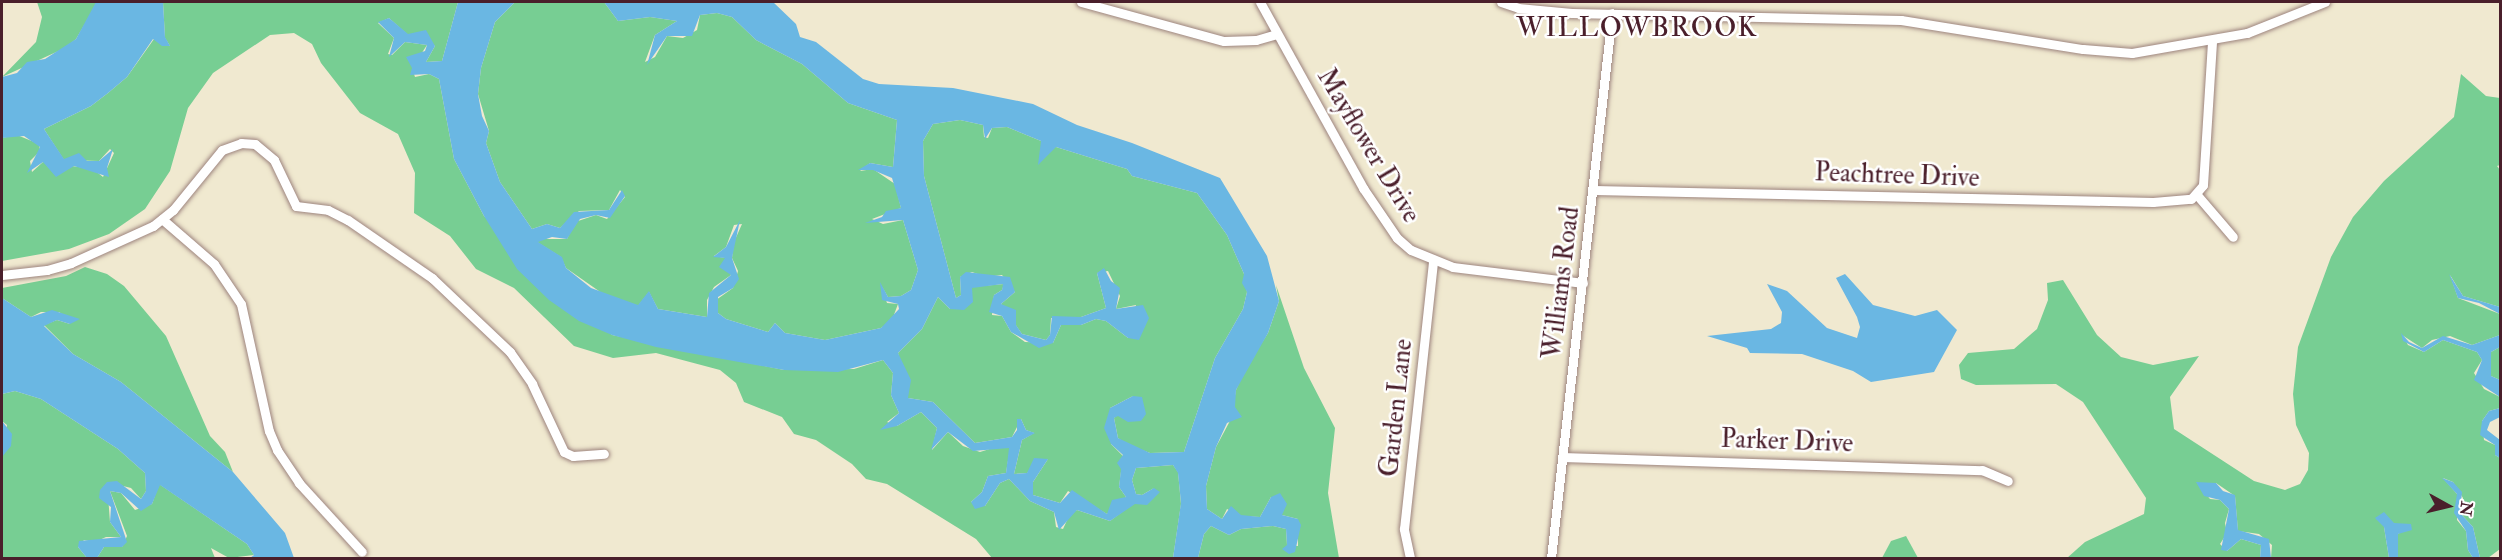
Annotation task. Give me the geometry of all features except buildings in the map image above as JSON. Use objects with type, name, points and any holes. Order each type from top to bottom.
[{"type":"street","points":[[1081,2],[1224,41],[1256,40],[1277,34]]},
{"type":"street","name":"Mayflower Drive","points":[[1260,2],[1385,224],[1411,250],[1433,260],[1469,270],[1583,283]]},
{"type":"street","points":[[1501,2],[1548,12],[1901,20],[2114,52],[2212,42],[2247,33],[2325,2]]},
{"type":"street","name":"Williams Road","points":[[1551,558],[1612,13]]},
{"type":"street","points":[[2212,42],[2206,160],[2203,185],[2198,195],[2233,237]]},
{"type":"street","points":[[2,275],[47,270],[71,263],[162,219],[222,150],[241,143],[255,144],[274,160],[296,206],[328,210],[348,220],[432,278],[510,352],[532,384],[564,452],[573,456],[604,454]]},
{"type":"street","name":"Peachtree Drive","points":[[1594,190],[2153,202],[2185,201],[2198,195]]},
{"type":"street","points":[[162,219],[213,264],[241,304],[269,431],[277,450],[305,491],[362,552]]},
{"type":"street","name":"Garden Lane","points":[[1410,558],[1404,530],[1433,260]]},
{"type":"street","name":"Parker Drive","points":[[1563,457],[1982,470],[2008,481]]},
{"type":"green space","points":[[37,2],[96,2],[96,5],[76,39],[65,48],[2,77],[36,42],[42,17]]},
{"type":"green space","points":[[163,2],[458,2],[442,61],[426,62],[435,46],[419,33],[408,35],[389,18],[378,23],[394,38],[388,54],[392,55],[405,42],[427,45],[412,68],[415,77],[429,74],[439,79],[454,159],[484,216],[612,335],[784,370],[854,369],[883,360],[893,373],[891,395],[899,413],[887,422],[897,426],[921,412],[937,428],[932,450],[948,432],[963,446],[980,452],[996,447],[1010,448],[1006,473],[988,476],[982,492],[971,502],[985,506],[1000,483],[1009,479],[1030,501],[1054,512],[1056,527],[1063,529],[1070,514],[1077,510],[1110,521],[1154,488],[1142,495],[1136,494],[1132,480],[1136,468],[1173,465],[1178,472],[1181,504],[1173,558],[992,558],[976,539],[887,484],[866,479],[852,464],[816,440],[794,434],[782,417],[744,402],[736,383],[720,370],[656,353],[613,358],[574,346],[514,288],[476,269],[450,236],[414,213],[415,173],[398,134],[360,113],[321,63],[312,44],[294,33],[270,35],[213,73],[188,108],[170,171],[145,209],[109,234],[69,249],[2,261],[2,138],[17,135],[39,144],[40,151],[30,161],[32,172],[43,162],[93,169],[103,177],[114,153],[110,149],[99,161],[64,160],[44,129],[91,106],[108,93],[127,77],[154,39],[170,46],[165,38]]},
{"type":"green space","points":[[515,2],[604,2],[618,21],[650,17],[677,21],[655,35],[645,62],[655,57],[667,36],[683,38],[697,30],[700,15],[717,13],[732,17],[756,40],[802,64],[848,103],[897,120],[893,167],[870,163],[860,171],[873,169],[895,184],[901,208],[872,219],[883,224],[903,220],[918,270],[911,290],[901,296],[888,297],[881,285],[887,303],[898,304],[892,320],[881,328],[825,340],[785,333],[775,323],[768,332],[726,319],[718,313],[716,300],[733,288],[738,271],[732,258],[734,242],[742,224],[734,225],[726,247],[714,256],[725,258],[731,275],[714,287],[707,300],[707,317],[658,309],[649,292],[638,306],[606,296],[566,268],[561,257],[537,242],[539,239],[567,239],[575,222],[596,215],[607,219],[625,197],[620,190],[609,210],[579,211],[560,228],[547,224],[532,229],[500,182],[486,143],[489,131],[478,94],[481,68],[495,22]]},
{"type":"green space","points":[[2461,74],[2486,96],[2500,98],[2500,165],[2497,166],[2500,170],[2500,307],[2463,296],[2450,275],[2458,298],[2500,314],[2500,335],[2472,345],[2450,336],[2432,340],[2422,348],[2402,335],[2408,345],[2424,352],[2443,340],[2477,352],[2482,360],[2474,373],[2484,389],[2500,397],[2500,408],[2489,411],[2482,421],[2484,440],[2495,445],[2495,455],[2500,458],[2500,549],[2488,558],[2480,558],[2473,527],[2460,513],[2463,498],[2453,482],[2443,478],[2457,494],[2457,520],[2466,531],[2468,550],[2473,558],[2398,558],[2398,534],[2404,530],[2384,527],[2389,558],[2271,558],[2272,545],[2259,534],[2238,531],[2235,496],[2216,483],[2197,483],[2210,499],[2220,500],[2229,509],[2225,523],[2227,533],[2220,544],[2227,551],[2241,539],[2261,545],[2260,558],[2067,558],[2085,542],[2144,514],[2146,498],[2083,402],[2056,384],[1976,385],[1961,379],[1959,365],[1968,353],[2014,349],[2037,329],[2048,300],[2047,283],[2063,280],[2097,335],[2121,357],[2153,365],[2199,356],[2170,397],[2174,429],[2254,481],[2285,490],[2300,484],[2308,470],[2309,453],[2296,425],[2293,394],[2298,347],[2331,257],[2353,217],[2384,181],[2454,117]]},
{"type":"green space","points":[[960,120],[983,125],[984,137],[988,138],[992,128],[1007,127],[1041,141],[1043,148],[1056,147],[1127,169],[1132,176],[1197,193],[1227,235],[1244,274],[1247,292],[1243,309],[1215,358],[1184,452],[1150,453],[1126,444],[1118,438],[1114,418],[1133,396],[1110,408],[1111,444],[1123,456],[1119,487],[1126,497],[1107,514],[1068,491],[1060,503],[1033,495],[1033,482],[1048,459],[1027,473],[1014,474],[1022,440],[1034,433],[1026,430],[1021,419],[1012,437],[975,443],[933,402],[908,398],[898,353],[922,329],[938,297],[950,309],[971,287],[1004,284],[1002,290],[994,295],[992,315],[1002,316],[1011,332],[1025,342],[1053,343],[1061,325],[1081,325],[1096,319],[1106,321],[1128,338],[1136,305],[1116,309],[1120,296],[1108,271],[1097,273],[1106,308],[1081,317],[1051,318],[1050,335],[1046,340],[1022,334],[1001,304],[1015,292],[1002,275],[986,277],[972,272],[960,277],[961,295],[956,298],[924,176],[923,141],[933,124]]},
{"type":"green space","points":[[85,267],[107,274],[124,286],[166,336],[210,436],[225,452],[233,472],[121,382],[73,354],[44,325],[57,320],[70,324],[66,317],[59,312],[41,312],[31,317],[2,298],[2,288],[66,276]]},
{"type":"green space","points":[[1276,285],[1304,368],[1335,428],[1328,493],[1339,558],[1198,558],[1204,534],[1211,526],[1229,535],[1241,529],[1273,526],[1286,529],[1287,545],[1298,546],[1298,519],[1282,515],[1271,497],[1260,517],[1241,516],[1227,509],[1222,519],[1207,509],[1206,486],[1216,447],[1231,419],[1236,390],[1246,368],[1268,333],[1279,301]]},
{"type":"green space","points":[[2500,347],[2500,380],[2491,376],[2491,352]]},
{"type":"green space","points":[[15,391],[41,399],[118,449],[145,473],[146,491],[141,499],[131,488],[107,482],[110,522],[121,537],[106,537],[95,542],[84,540],[78,547],[87,558],[2,558],[2,457],[7,425],[2,421],[2,394]]},
{"type":"green space","points":[[159,484],[247,544],[254,555],[229,558],[211,548],[215,558],[97,558],[104,547],[122,547],[127,536],[110,491],[121,493],[135,510],[152,504]]},
{"type":"green space","points":[[1906,536],[1918,558],[1882,558],[1891,541]]},
{"type":"water","points":[[96,2],[163,2],[165,37],[170,46],[162,46],[153,39],[127,77],[108,93],[91,106],[44,129],[64,159],[79,153],[87,161],[99,161],[113,149],[107,168],[109,177],[74,166],[56,177],[43,162],[27,173],[40,147],[24,136],[2,138],[2,77],[17,73],[27,62],[45,59],[76,39]]},
{"type":"water","points":[[458,2],[515,2],[495,22],[481,68],[478,94],[482,116],[489,131],[486,143],[500,182],[532,229],[547,224],[560,228],[574,212],[609,210],[622,190],[625,196],[610,218],[596,215],[580,219],[567,239],[552,237],[538,242],[562,257],[566,268],[591,288],[638,305],[649,291],[658,309],[707,317],[709,293],[731,275],[719,267],[725,258],[713,257],[726,247],[740,220],[732,258],[739,279],[733,288],[718,297],[718,313],[726,319],[768,332],[775,323],[785,333],[825,340],[881,328],[899,309],[898,304],[882,300],[880,282],[888,297],[901,296],[911,290],[918,270],[903,220],[865,223],[882,217],[886,211],[901,208],[892,178],[873,170],[858,170],[870,163],[893,167],[897,120],[848,103],[802,64],[756,40],[732,17],[717,13],[700,15],[692,36],[667,36],[647,65],[655,35],[677,21],[650,17],[618,21],[604,2],[773,2],[796,24],[800,37],[816,42],[863,79],[879,84],[953,88],[1033,104],[1077,125],[1132,143],[1220,178],[1267,256],[1279,301],[1268,333],[1236,390],[1235,407],[1242,417],[1227,423],[1216,447],[1206,486],[1207,509],[1222,519],[1231,506],[1241,515],[1260,517],[1271,497],[1280,493],[1287,504],[1282,515],[1298,519],[1301,525],[1295,552],[1289,554],[1282,549],[1287,545],[1286,529],[1273,526],[1241,529],[1229,535],[1211,526],[1204,534],[1198,558],[1173,558],[1181,503],[1178,473],[1173,465],[1136,468],[1132,480],[1136,494],[1142,495],[1154,488],[1160,492],[1147,505],[1135,504],[1110,521],[1077,510],[1059,530],[1054,512],[1030,501],[1009,479],[1000,483],[985,506],[975,509],[971,502],[982,492],[988,476],[1006,473],[1009,448],[973,451],[948,432],[931,450],[937,428],[921,412],[897,426],[880,430],[899,413],[891,395],[893,373],[883,360],[838,372],[784,370],[656,347],[612,335],[579,321],[549,300],[517,269],[484,216],[454,159],[439,79],[429,74],[410,75],[412,68],[406,57],[425,51],[427,45],[405,42],[389,57],[394,38],[378,22],[389,18],[408,34],[426,30],[435,46],[426,62],[442,61]],"holes":[[[960,120],[983,125],[985,139],[992,128],[1007,127],[1041,141],[1038,165],[1056,147],[1127,169],[1132,176],[1197,193],[1227,235],[1244,274],[1242,283],[1247,292],[1243,309],[1215,358],[1184,452],[1150,453],[1118,438],[1114,418],[1118,416],[1128,422],[1141,421],[1146,414],[1142,397],[1133,396],[1110,408],[1104,428],[1111,444],[1123,455],[1117,463],[1121,469],[1119,487],[1126,497],[1112,500],[1107,514],[1072,490],[1060,503],[1033,495],[1033,482],[1048,459],[1034,458],[1027,473],[1014,474],[1022,440],[1035,433],[1026,430],[1021,419],[1017,419],[1017,430],[1012,437],[975,443],[933,402],[908,398],[911,380],[898,353],[922,329],[938,297],[950,309],[964,310],[973,302],[972,288],[1003,284],[1002,290],[994,295],[989,312],[1002,316],[1011,332],[1039,348],[1053,343],[1061,325],[1081,325],[1096,319],[1106,321],[1128,338],[1139,340],[1149,318],[1143,305],[1116,309],[1120,288],[1111,281],[1104,268],[1097,273],[1106,308],[1081,317],[1052,316],[1050,335],[1046,340],[1022,334],[1016,325],[1016,310],[1001,304],[1015,292],[1010,277],[966,272],[960,277],[961,295],[956,298],[924,176],[923,141],[933,124]]]},
{"type":"water","points":[[1845,274],[1873,305],[1915,316],[1937,310],[1957,330],[1934,372],[1871,382],[1853,371],[1802,354],[1750,353],[1747,348],[1707,336],[1771,329],[1781,323],[1782,312],[1767,284],[1787,291],[1827,328],[1857,338],[1860,327],[1857,317],[1836,278]]},
{"type":"water","points":[[2449,274],[2463,296],[2500,307],[2500,314],[2479,303],[2458,298]]},
{"type":"water","points":[[2,298],[31,317],[52,310],[80,319],[70,324],[57,320],[44,326],[73,354],[121,382],[233,472],[285,533],[294,558],[250,558],[254,555],[247,544],[160,485],[152,504],[141,511],[121,493],[110,491],[127,542],[122,547],[104,547],[97,558],[87,558],[78,547],[79,541],[121,537],[110,522],[111,507],[99,498],[100,490],[107,482],[117,481],[141,499],[146,491],[145,473],[118,449],[41,399],[15,391],[2,394]]},
{"type":"water","points":[[2401,333],[2409,342],[2422,348],[2443,336],[2472,345],[2500,335],[2500,347],[2491,352],[2491,376],[2500,380],[2500,397],[2474,380],[2482,360],[2477,352],[2443,340],[2424,352],[2403,341]]},
{"type":"water","points":[[2500,408],[2500,417],[2490,422],[2487,430],[2500,440],[2500,458],[2495,455],[2495,445],[2480,435],[2482,421],[2489,411]]},
{"type":"water","points":[[2,421],[12,434],[11,446],[2,457]]},
{"type":"water","points":[[2442,478],[2453,482],[2462,492],[2460,513],[2473,527],[2480,558],[2473,558],[2468,550],[2466,531],[2454,513],[2457,494]]},
{"type":"water","points":[[2196,482],[2216,483],[2223,491],[2235,495],[2238,530],[2269,539],[2271,558],[2260,558],[2261,545],[2241,539],[2227,551],[2221,550],[2229,509],[2220,500],[2204,496]]},
{"type":"water","points":[[2384,512],[2394,523],[2411,524],[2412,530],[2398,534],[2398,558],[2389,558],[2384,527],[2375,518]]},
{"type":"district","name":"WILLOWBROOK","points":[[1637,28]]}]
